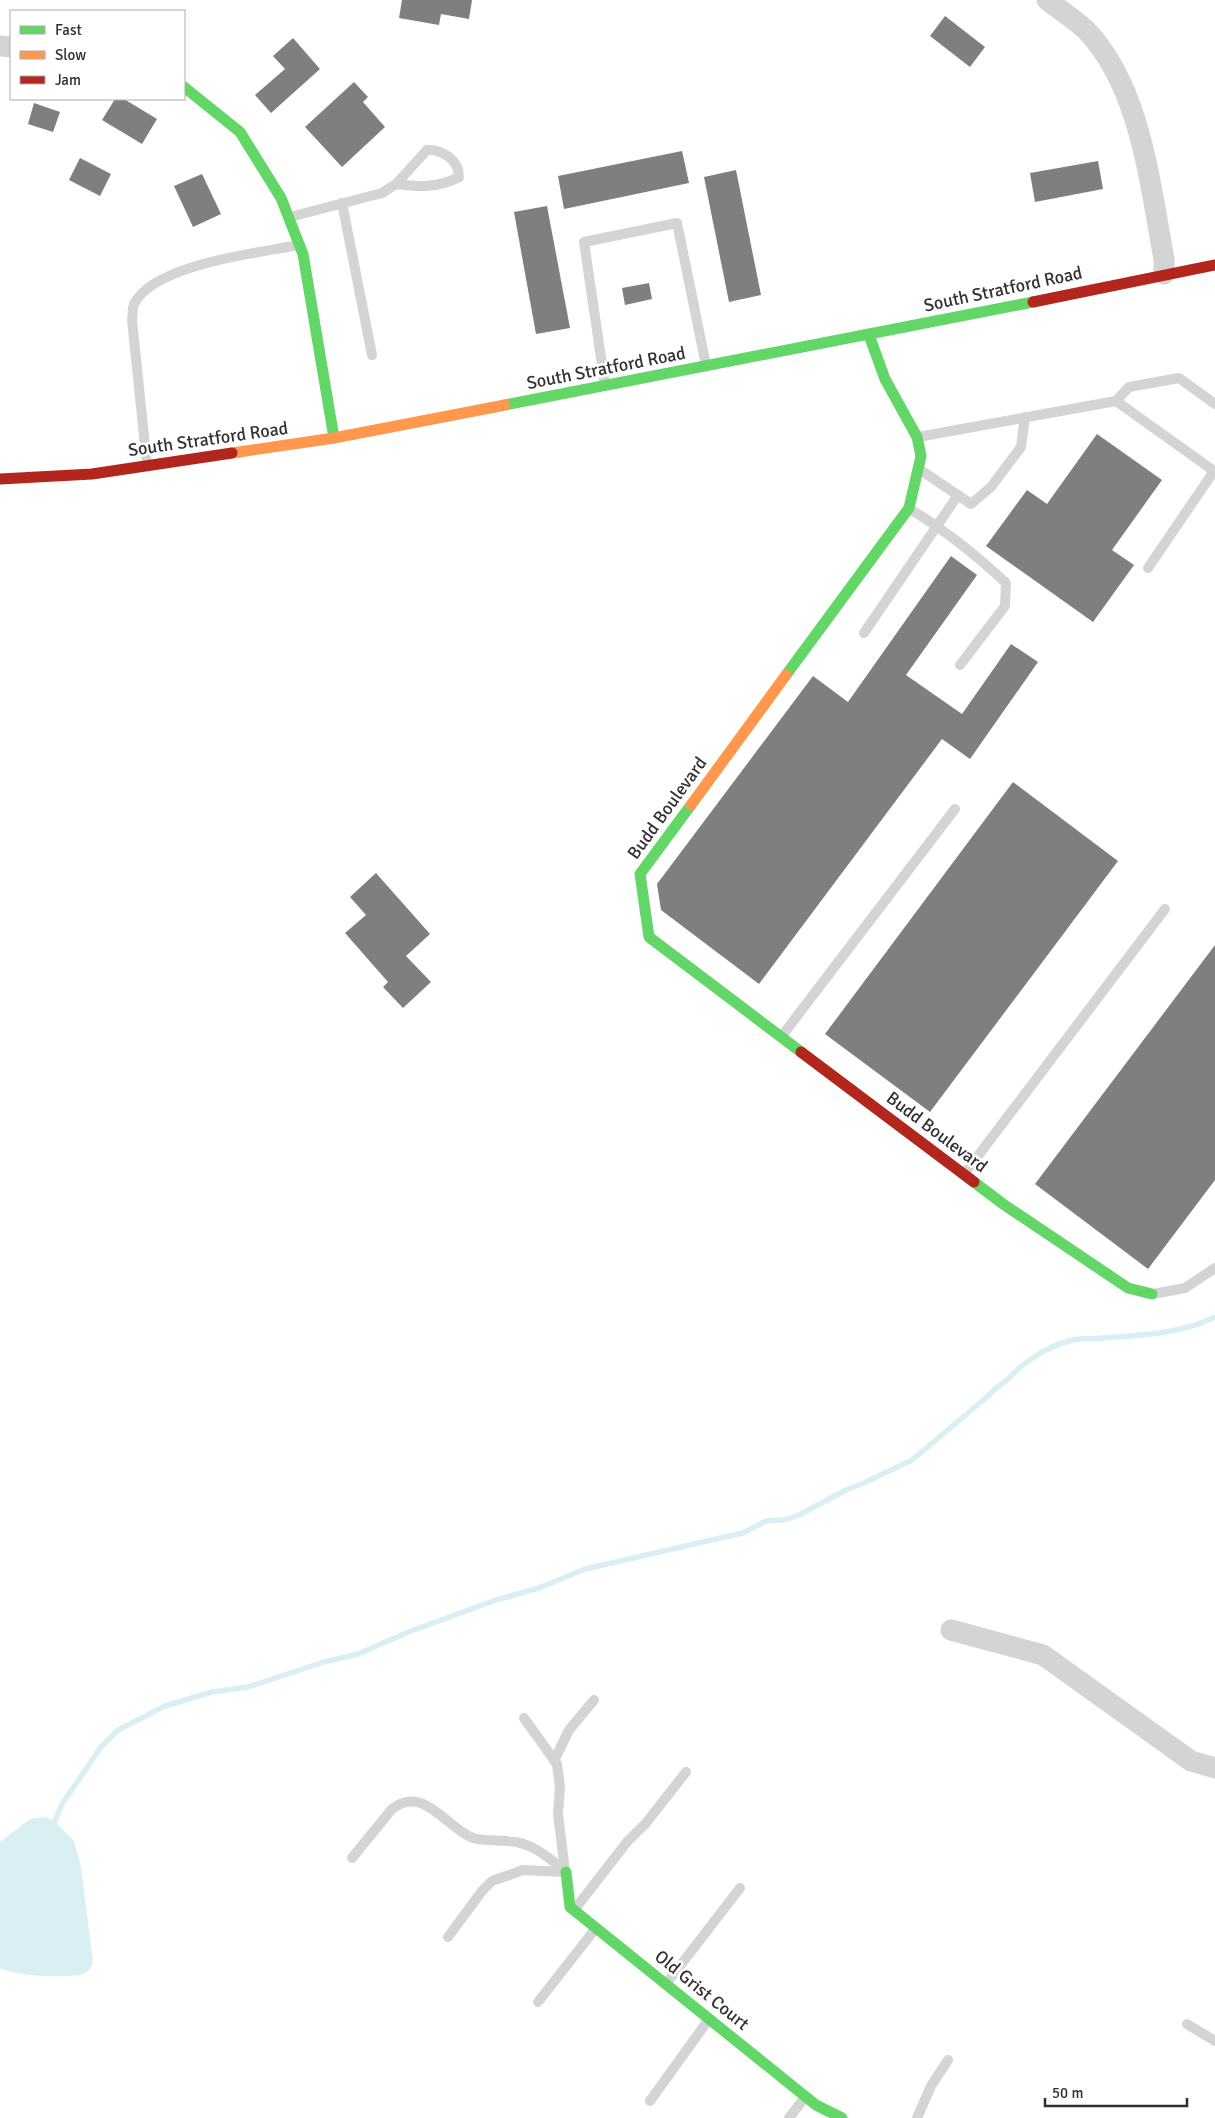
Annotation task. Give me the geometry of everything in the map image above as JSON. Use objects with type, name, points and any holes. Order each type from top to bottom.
[{"type":"street","points":[[1047,0],[1086,30],[1102,51],[1120,82],[1144,156],[1164,259],[1164,274]]},
{"type":"street","points":[[185,88],[240,132],[281,198],[303,254],[334,438]]},
{"type":"street","name":"South Stratford Road","points":[[0,479],[92,474],[334,438],[869,335],[1215,265]]},
{"type":"street","name":"Budd Boulevard","points":[[869,335],[885,379],[917,437],[921,456],[909,508],[640,874],[649,938],[1003,1204],[1128,1288],[1152,1294]]},
{"type":"street","points":[[951,1630],[1043,1655],[1192,1761],[1215,1768]]},
{"type":"street","points":[[566,1872],[570,1907],[574,1910]]},
{"type":"street","name":"Old Grist Court","points":[[574,1910],[816,2105],[842,2118]]},
{"type":"lane","points":[[289,217],[382,193],[396,184],[427,150],[436,149],[452,159],[459,169],[459,177],[449,182],[420,187],[396,184]]},
{"type":"lane","points":[[342,203],[372,356]]},
{"type":"lane","points":[[605,386],[584,242],[677,223],[706,366]]},
{"type":"lane","points":[[147,466],[132,320],[133,306],[139,296],[154,284],[181,270],[300,245]]},
{"type":"lane","points":[[917,437],[1116,400],[1129,387],[1179,378],[1215,404]]},
{"type":"lane","points":[[1116,400],[1214,471],[1148,568]]},
{"type":"lane","points":[[918,468],[971,504],[991,487],[1021,447],[1025,417]]},
{"type":"lane","points":[[864,633],[958,495]]},
{"type":"lane","points":[[909,508],[937,526],[980,559],[1006,583],[1006,606],[960,664]]},
{"type":"lane","points":[[782,1037],[955,809]]},
{"type":"lane","points":[[964,1174],[1165,909]]},
{"type":"lane","points":[[1152,1294],[1185,1288],[1215,1268]]},
{"type":"lane","points":[[554,1761],[569,1730],[594,1700]]},
{"type":"lane","points":[[524,1718],[554,1761],[559,1774],[558,1814],[566,1872]]},
{"type":"lane","points":[[574,1910],[626,1842],[646,1823],[686,1772]]},
{"type":"lane","points":[[352,1858],[392,1809],[398,1804],[417,1802],[433,1808],[463,1832],[474,1838],[524,1843],[542,1852],[566,1872]]},
{"type":"lane","points":[[448,1937],[482,1891],[492,1881],[523,1870],[566,1872]]},
{"type":"lane","points":[[666,1984],[740,1888]]},
{"type":"lane","points":[[538,2002],[597,1928]]},
{"type":"lane","points":[[650,2101],[709,2018]]},
{"type":"lane","points":[[1187,2024],[1215,2041]]},
{"type":"lane","points":[[917,2118],[931,2086],[948,2060]]},
{"type":"lane","points":[[789,2118],[805,2096]]},
{"type":"shaded area","points":[[45,1817],[54,1821],[74,1841],[81,1867],[93,1962],[87,1972],[70,1976],[30,1975],[0,1968],[0,1842],[30,1819]]},
{"type":"building","points":[[402,0],[472,0],[469,19],[441,14],[439,25],[399,18]]},
{"type":"building","points":[[945,16],[985,47],[970,67],[930,36]]},
{"type":"building","points":[[293,38],[320,69],[271,113],[255,95],[285,69],[273,56]]},
{"type":"building","points":[[354,82],[368,97],[363,102],[385,127],[342,167],[305,127]]},
{"type":"building","points":[[114,100],[126,100],[157,119],[142,144],[102,120]]},
{"type":"building","points":[[34,103],[60,112],[53,132],[28,124]]},
{"type":"building","points":[[682,151],[689,183],[564,209],[558,176]]},
{"type":"building","points":[[80,158],[111,174],[100,196],[69,180]]},
{"type":"building","points":[[1098,161],[1103,189],[1035,202],[1030,173]]},
{"type":"building","points":[[736,170],[761,295],[729,302],[704,177]]},
{"type":"building","points":[[202,174],[221,214],[193,227],[174,186]]},
{"type":"building","points":[[547,206],[570,328],[536,334],[514,212]]},
{"type":"building","points":[[649,283],[652,299],[625,305],[622,288]]},
{"type":"building","points":[[1097,434],[1162,480],[1112,550],[1134,565],[1093,622],[986,546],[1027,490],[1047,504]]},
{"type":"building","points":[[951,556],[977,575],[906,675],[962,714],[1011,644],[1038,662],[970,759],[942,739],[759,984],[661,910],[657,884],[813,676],[848,702]]},
{"type":"building","points":[[1013,782],[1118,861],[930,1112],[825,1034]]},
{"type":"building","points":[[376,873],[430,934],[406,956],[431,982],[403,1008],[383,987],[388,982],[345,933],[366,915],[350,897]]},
{"type":"building","points":[[1215,945],[1215,1180],[1148,1269],[1035,1184]]},
{"type":"waterway","points":[[52,1828],[62,1804],[101,1747],[118,1730],[165,1706],[212,1692],[248,1687],[324,1662],[358,1654],[411,1631],[496,1600],[539,1588],[585,1569],[743,1533],[766,1521],[784,1520],[799,1515],[848,1489],[912,1460],[1023,1365],[1053,1346],[1078,1339],[1146,1335],[1175,1330],[1202,1323],[1215,1317]]},
{"type":"traffic: fast","points":[[185,88],[240,132],[281,198],[303,254],[334,438]]},
{"type":"traffic: fast","points":[[505,405],[1033,302]]},
{"type":"traffic: fast","points":[[786,675],[909,508],[921,456],[917,437],[885,379],[869,335]]},
{"type":"traffic: fast","points":[[691,805],[640,874],[649,937],[801,1052]]},
{"type":"traffic: fast","points":[[974,1182],[1003,1204],[1128,1288],[1152,1294]]},
{"type":"traffic: fast","points":[[566,1872],[570,1907],[816,2105],[842,2118]]},
{"type":"traffic: slow","points":[[232,453],[334,438],[505,405]]},
{"type":"traffic: slow","points":[[691,805],[786,675]]},
{"type":"traffic: jam","points":[[1033,302],[1215,265]]},
{"type":"traffic: jam","points":[[0,479],[92,474],[232,453]]},
{"type":"traffic: jam","points":[[801,1052],[974,1182]]}]
